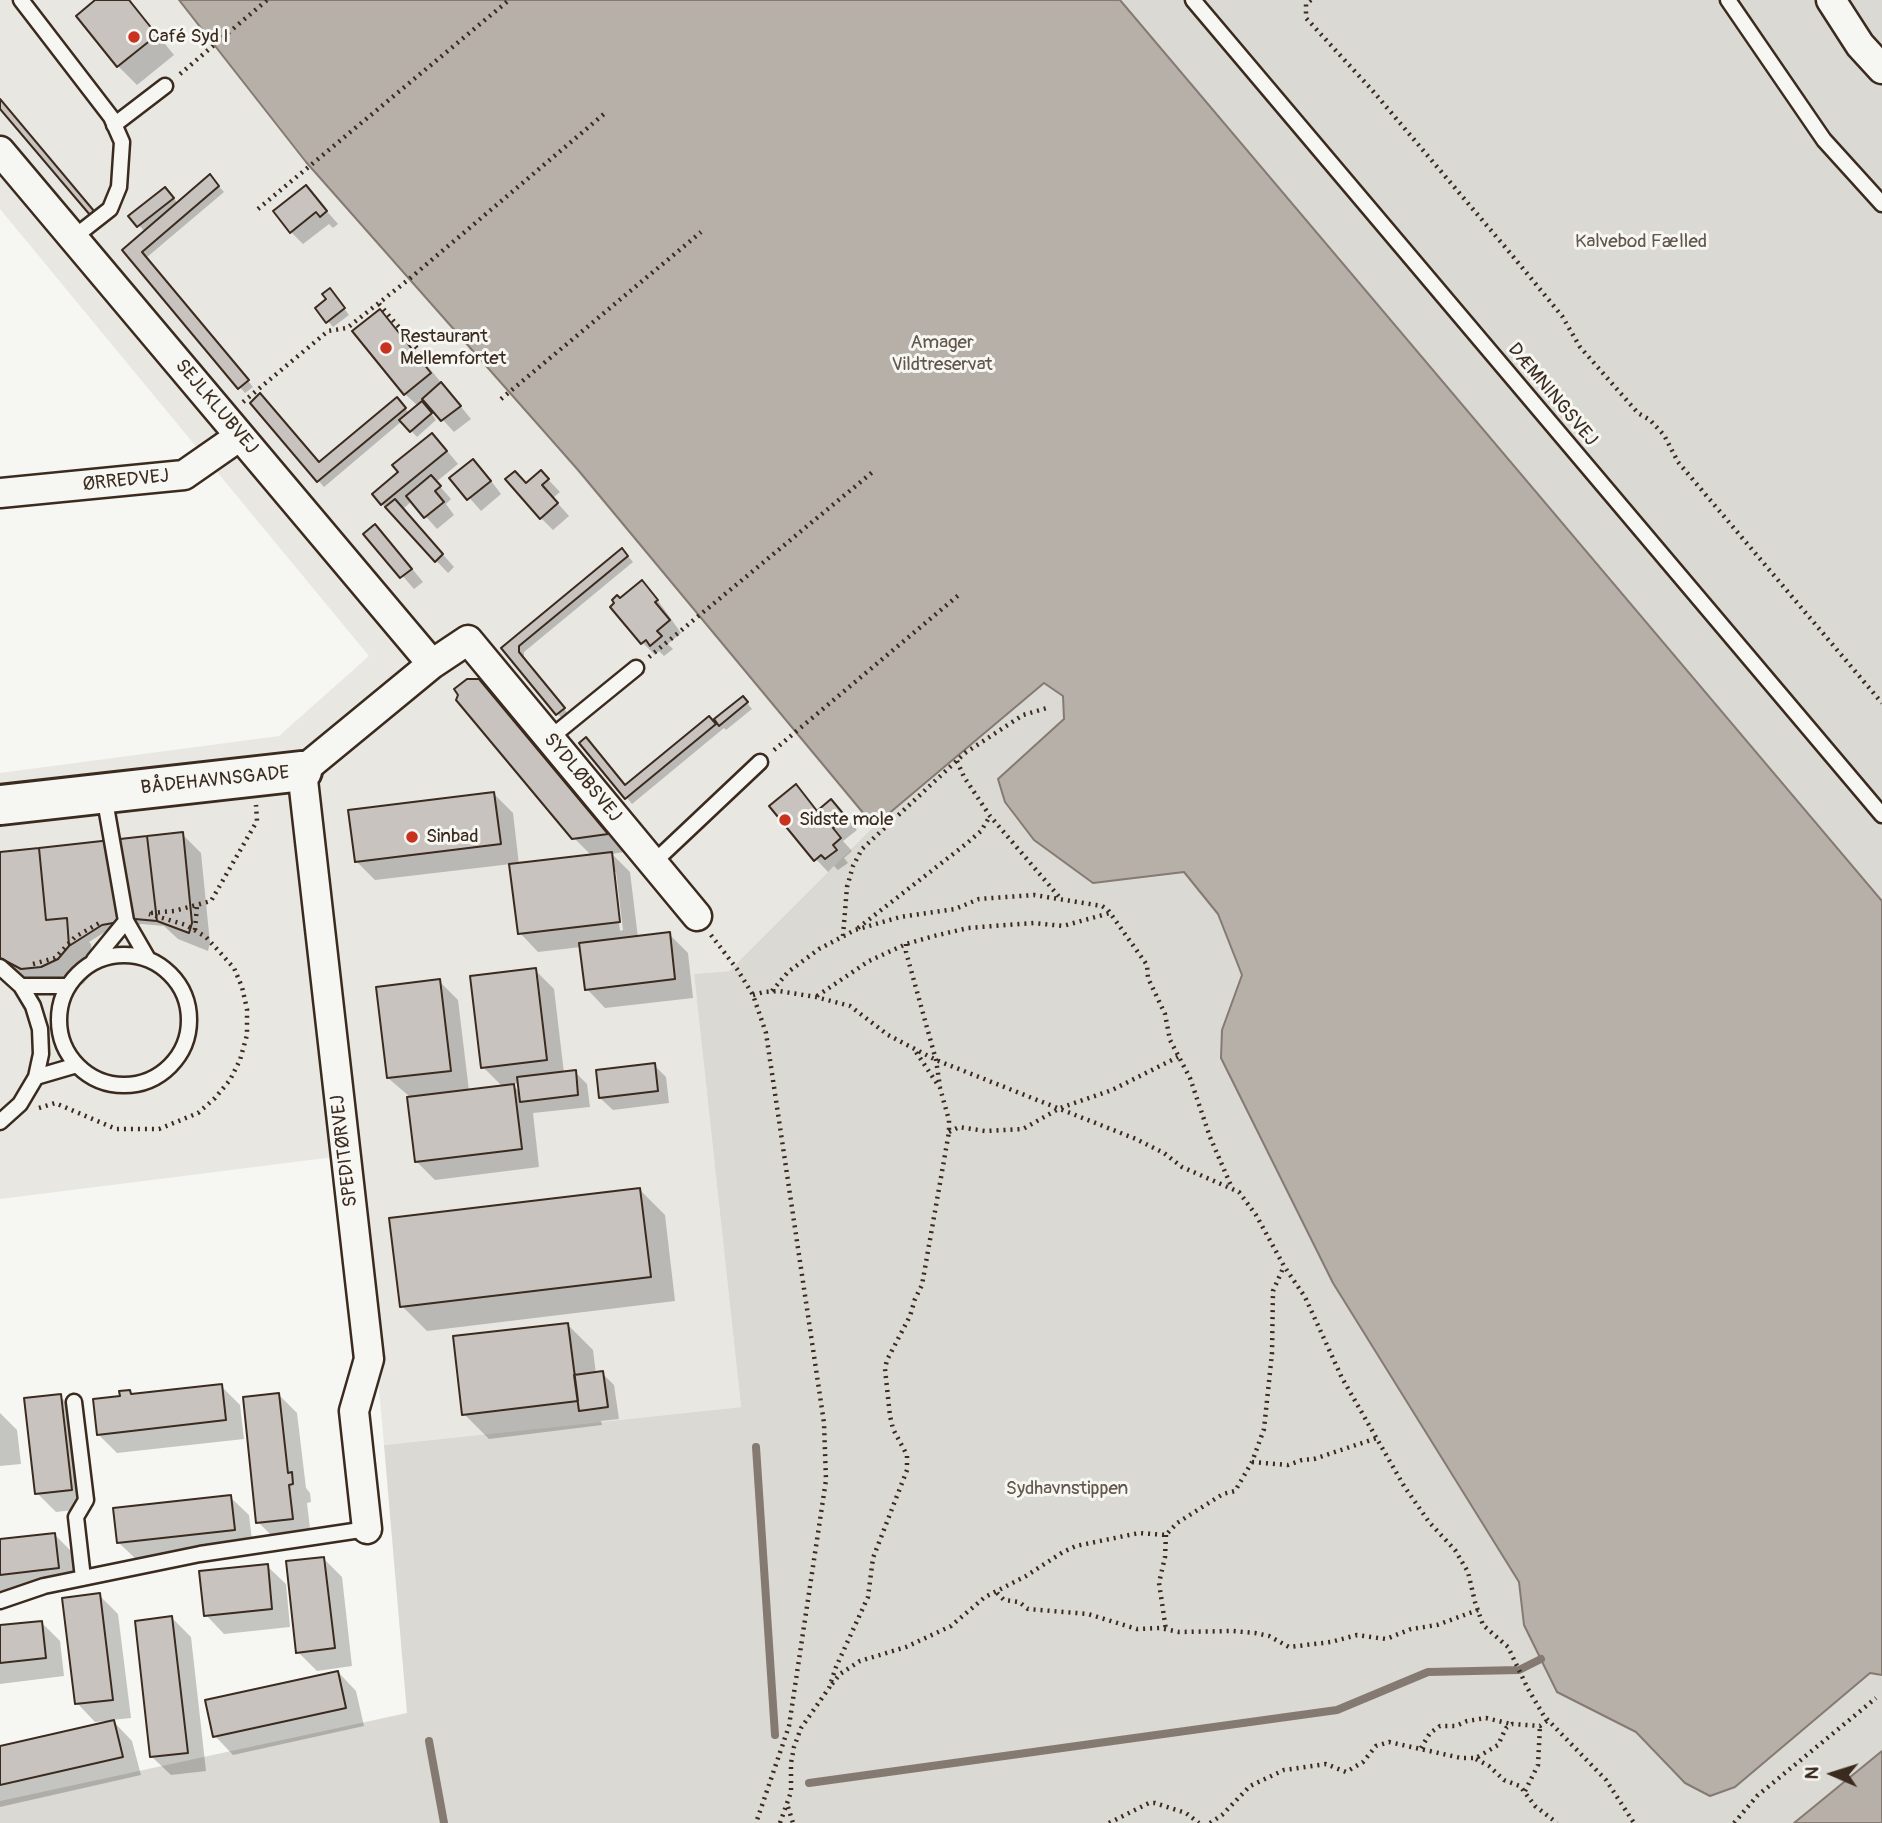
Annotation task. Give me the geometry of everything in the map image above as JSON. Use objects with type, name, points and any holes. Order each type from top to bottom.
[{"type":"street","points":[[1831,0],[1860,45],[1882,68]]},
{"type":"street","name":"SEJLKLUBVEJ","points":[[0,151],[432,664]]},
{"type":"street","name":"ØRREDVEJ","points":[[0,493],[184,475],[232,427]]},
{"type":"street","name":"BÅDEHAVNSGADE","points":[[0,805],[302,771],[432,664],[468,640]]},
{"type":"street","name":"SYDLØBSVEJ","points":[[468,640],[697,916]]},
{"type":"street","name":"SPEDITØRVEJ","points":[[302,771],[369,1359],[354,1411],[367,1529]]},
{"type":"lane","points":[[20,0],[111,117],[122,142],[119,187],[110,209],[73,238]]},
{"type":"lane","name":"DÆMNINGSVEJ","points":[[1194,0],[1882,815]]},
{"type":"lane","points":[[1728,0],[1824,140],[1882,204]]},
{"type":"lane","points":[[114,125],[165,86]]},
{"type":"lane","points":[[550,738],[636,668]]},
{"type":"lane","points":[[653,863],[760,762]]},
{"type":"lane","points":[[104,794],[126,921],[148,959]]},
{"type":"lane","points":[[93,961],[114,955],[136,955],[148,959],[174,977],[185,996],[189,1018],[186,1040],[176,1060],[159,1075],[139,1084],[116,1085],[95,1078],[77,1065],[65,1048],[59,1027],[60,1006],[68,986],[126,921]]},
{"type":"lane","points":[[0,967],[21,986],[33,1006],[40,1030],[41,1054],[36,1077],[20,1104],[0,1122]]},
{"type":"lane","points":[[21,986],[68,986]]},
{"type":"lane","points":[[36,1077],[77,1065]]},
{"type":"lane","points":[[74,1402],[86,1500],[76,1517],[83,1578]]},
{"type":"lane","points":[[0,1601],[44,1586],[200,1553],[367,1529]]},
{"type":"path","points":[[165,86],[267,0]]},
{"type":"path","points":[[258,209],[509,0]]},
{"type":"path","points":[[1311,0],[1306,4],[1306,18],[1372,90],[1511,254],[1562,316],[1589,358],[1638,414],[1650,420],[1664,435],[1678,462],[1882,703]]},
{"type":"path","points":[[232,427],[328,331],[347,328],[379,304],[604,114]]},
{"type":"path","points":[[501,399],[701,232]]},
{"type":"path","points":[[379,304],[422,354]]},
{"type":"path","points":[[636,668],[875,471]]},
{"type":"path","points":[[760,762],[961,593]]},
{"type":"path","points":[[844,936],[847,887],[853,866],[862,849],[957,761],[1023,715],[1047,708]]},
{"type":"path","points":[[957,761],[964,777],[990,816],[1062,899]]},
{"type":"path","points":[[195,930],[197,905],[211,901],[257,821],[254,777]]},
{"type":"path","points":[[855,930],[966,844],[981,831],[990,816]]},
{"type":"path","points":[[772,991],[788,972],[819,949],[855,930],[900,917],[955,909],[979,899],[1034,895],[1102,906],[1110,913],[1147,965],[1149,978],[1165,1014],[1170,1040],[1190,1079],[1232,1189]]},
{"type":"path","points":[[816,997],[869,961],[906,944],[968,928],[1034,923],[1063,926],[1110,913]]},
{"type":"path","points":[[36,1109],[55,1103],[116,1129],[159,1129],[198,1113],[230,1080],[240,1060],[247,1035],[247,1009],[234,968],[206,937],[195,930],[149,914]]},
{"type":"path","points":[[697,916],[753,995],[766,1033],[824,1423],[826,1480],[789,1726],[756,1823]]},
{"type":"path","points":[[829,1688],[867,1597],[873,1558],[906,1470],[907,1455],[893,1429],[890,1416],[885,1369],[922,1285],[949,1132],[949,1119],[940,1088],[936,1060],[906,944]]},
{"type":"path","points":[[753,995],[772,991],[816,997],[850,1006],[888,1035],[936,1060],[1029,1099],[1136,1139],[1164,1153],[1182,1167],[1238,1192],[1256,1215],[1284,1266],[1305,1297],[1342,1378],[1404,1486],[1429,1522],[1455,1550],[1468,1572],[1483,1625],[1508,1647],[1528,1689],[1548,1720],[1606,1780],[1634,1823]]},
{"type":"path","points":[[913,1048],[940,1088]]},
{"type":"path","points":[[949,1132],[959,1127],[985,1131],[1014,1131],[1059,1108],[1112,1090],[1178,1057]]},
{"type":"path","points":[[1166,1630],[1159,1583],[1165,1557],[1166,1535],[1177,1523],[1223,1494],[1235,1491],[1252,1462],[1264,1429],[1269,1393],[1273,1291],[1284,1266]]},
{"type":"path","points":[[1252,1462],[1288,1465],[1377,1438]]},
{"type":"path","points":[[780,1823],[788,1807],[792,1784],[791,1763],[801,1728],[840,1674],[860,1661],[887,1654],[951,1626],[977,1603],[1076,1546],[1139,1533],[1166,1535]]},
{"type":"path","points":[[997,1593],[1004,1600],[1019,1602],[1028,1609],[1088,1615],[1137,1629],[1255,1633],[1269,1636],[1284,1646],[1297,1647],[1357,1635],[1386,1639],[1410,1629],[1437,1625],[1478,1610]]},
{"type":"path","points":[[1734,1823],[1757,1796],[1875,1698]]},
{"type":"path","points":[[1420,1748],[1430,1733],[1440,1726],[1456,1726],[1486,1718],[1512,1724],[1540,1726],[1548,1720]]},
{"type":"path","points":[[1210,1823],[1222,1815],[1250,1786],[1284,1770],[1326,1764],[1346,1772],[1363,1762],[1380,1744],[1389,1742],[1461,1758],[1476,1758],[1498,1745],[1506,1728],[1512,1724]]},
{"type":"path","points":[[1525,1791],[1536,1772],[1540,1726]]},
{"type":"path","points":[[1476,1758],[1504,1780],[1515,1783],[1525,1791],[1535,1806],[1558,1823]]},
{"type":"path","points":[[1109,1823],[1156,1803],[1186,1813],[1199,1823]]},
{"type":"path","points":[[788,1807],[793,1823]]},
{"type":"shaded area","points":[[0,0],[179,0],[306,162],[579,471],[874,826],[729,971],[694,974],[741,1407],[384,1445],[358,1154],[0,1199],[0,773],[279,736],[369,656],[0,209]]},
{"type":"shaded area","name":"Amager Vildtreservat","points":[[179,0],[1120,0],[1882,901],[1882,1675],[1870,1673],[1735,1787],[1710,1796],[1685,1783],[1636,1732],[1557,1692],[1524,1625],[1519,1582],[1333,1283],[1221,1058],[1222,1030],[1242,975],[1218,914],[1184,872],[1093,883],[1034,840],[1005,802],[998,779],[1064,719],[1063,696],[1044,683],[874,826],[579,471],[306,162]]},
{"type":"shaded area","points":[[1882,1751],[1882,1823],[1794,1823]]},
{"type":"green space","points":[[182,0],[1882,0],[1882,1823],[0,1823],[0,1801],[407,1713],[384,1445],[741,1407],[694,974],[729,971],[874,826],[974,742],[861,810]],"holes":[[[1524,1622],[1710,1796],[1685,1783],[1636,1732],[1558,1692]]]},
{"type":"building","points":[[95,0],[129,0],[157,35],[117,67],[76,16]]},
{"type":"building","points":[[0,99],[94,211],[90,215],[0,109]]},
{"type":"building","points":[[210,174],[219,186],[142,252],[249,380],[238,389],[122,250]]},
{"type":"building","points":[[306,185],[327,211],[320,217],[316,212],[290,233],[273,211]]},
{"type":"building","points":[[165,187],[174,198],[137,227],[128,216]]},
{"type":"building","points":[[330,288],[345,308],[326,323],[315,308],[326,299],[322,294]]},
{"type":"building","points":[[380,309],[431,373],[404,395],[352,331]]},
{"type":"building","points":[[441,382],[461,406],[441,421],[422,399]]},
{"type":"building","points":[[260,393],[319,462],[397,397],[406,408],[317,482],[250,403]]},
{"type":"building","points":[[422,401],[432,413],[410,432],[399,420]]},
{"type":"building","points":[[432,433],[447,451],[381,505],[372,494],[398,472],[392,465]]},
{"type":"building","points":[[473,459],[491,481],[467,500],[449,478]]},
{"type":"building","points":[[541,470],[549,479],[542,485],[558,503],[540,519],[505,479],[515,471],[526,483]]},
{"type":"building","points":[[431,475],[441,486],[435,491],[444,502],[424,518],[406,496]]},
{"type":"building","points":[[395,499],[443,554],[435,562],[385,507]]},
{"type":"building","points":[[375,524],[412,569],[400,578],[363,534]]},
{"type":"building","points":[[622,548],[628,556],[519,646],[519,652],[565,708],[556,715],[501,648]]},
{"type":"building","points":[[642,580],[670,620],[657,631],[662,636],[650,646],[646,640],[641,644],[610,607],[617,595],[620,598]]},
{"type":"building","points":[[467,679],[479,679],[608,834],[572,839],[456,700],[458,695],[454,689]]},
{"type":"building","points":[[743,696],[748,702],[719,726],[714,719]]},
{"type":"building","points":[[709,716],[716,724],[625,799],[579,743],[586,737],[625,785]]},
{"type":"building","points":[[796,784],[817,811],[831,799],[846,817],[833,828],[841,838],[833,845],[837,850],[825,859],[821,855],[814,861],[769,806]]},
{"type":"building","points":[[494,792],[501,844],[355,862],[348,810]]},
{"type":"building","points":[[183,832],[192,923],[189,933],[157,921],[147,836]]},
{"type":"building","points":[[147,836],[157,921],[135,919],[102,925],[69,946],[67,918],[46,920],[39,848]]},
{"type":"building","points":[[39,848],[46,920],[67,918],[69,946],[58,959],[41,967],[21,969],[0,958],[0,852]]},
{"type":"building","points":[[612,852],[620,922],[518,934],[509,864]]},
{"type":"building","points":[[670,932],[675,979],[585,990],[579,943]]},
{"type":"building","points":[[536,968],[547,1060],[481,1068],[470,976]]},
{"type":"building","points":[[440,979],[451,1071],[387,1078],[376,987]]},
{"type":"building","points":[[655,1063],[658,1091],[599,1098],[596,1070]]},
{"type":"building","points":[[576,1070],[578,1095],[520,1102],[517,1077]]},
{"type":"building","points":[[514,1084],[522,1149],[415,1162],[407,1097]]},
{"type":"building","points":[[640,1188],[651,1277],[400,1307],[389,1218]]},
{"type":"building","points":[[568,1323],[578,1401],[462,1415],[453,1336]]},
{"type":"building","points":[[603,1371],[608,1407],[579,1411],[574,1375]]},
{"type":"building","points":[[222,1384],[226,1420],[97,1435],[93,1399],[120,1396],[119,1391],[130,1390],[131,1394]]},
{"type":"building","points":[[279,1393],[288,1473],[292,1472],[293,1484],[289,1485],[293,1519],[256,1523],[243,1397]]},
{"type":"building","points":[[61,1394],[72,1490],[35,1494],[24,1398]]},
{"type":"building","points":[[231,1495],[235,1530],[117,1543],[113,1508]]},
{"type":"building","points":[[55,1533],[59,1568],[0,1575],[0,1539]]},
{"type":"building","points":[[324,1557],[335,1648],[296,1653],[286,1561]]},
{"type":"building","points":[[268,1564],[272,1609],[204,1616],[199,1571]]},
{"type":"building","points":[[100,1593],[113,1700],[75,1704],[62,1598]]},
{"type":"building","points":[[172,1616],[188,1753],[150,1757],[135,1621]]},
{"type":"building","points":[[42,1621],[46,1658],[0,1663],[0,1625]]},
{"type":"building","points":[[338,1671],[346,1708],[213,1737],[205,1700]]},
{"type":"building","points":[[114,1720],[123,1757],[0,1785],[0,1746]]},
{"type":"waterway","points":[[756,1447],[775,1735]]},
{"type":"waterway","points":[[809,1783],[1337,1710],[1428,1672],[1519,1670],[1541,1659]]},
{"type":"waterway","points":[[429,1741],[444,1823]]},
{"type":"place","name":"Café Syd I","points":[[134,37]]},
{"type":"place","name":"Restaurant Mellemfortet","points":[[386,348]]},
{"type":"place","name":"Sidste mole","points":[[785,820]]},
{"type":"place","name":"Sinbad","points":[[412,837]]},
{"type":"park label","name":"Kalvebod Fælled","points":[[1641,242]]},
{"type":"park label","name":"Sydhavnstippen","points":[[1067,1489]]}]
